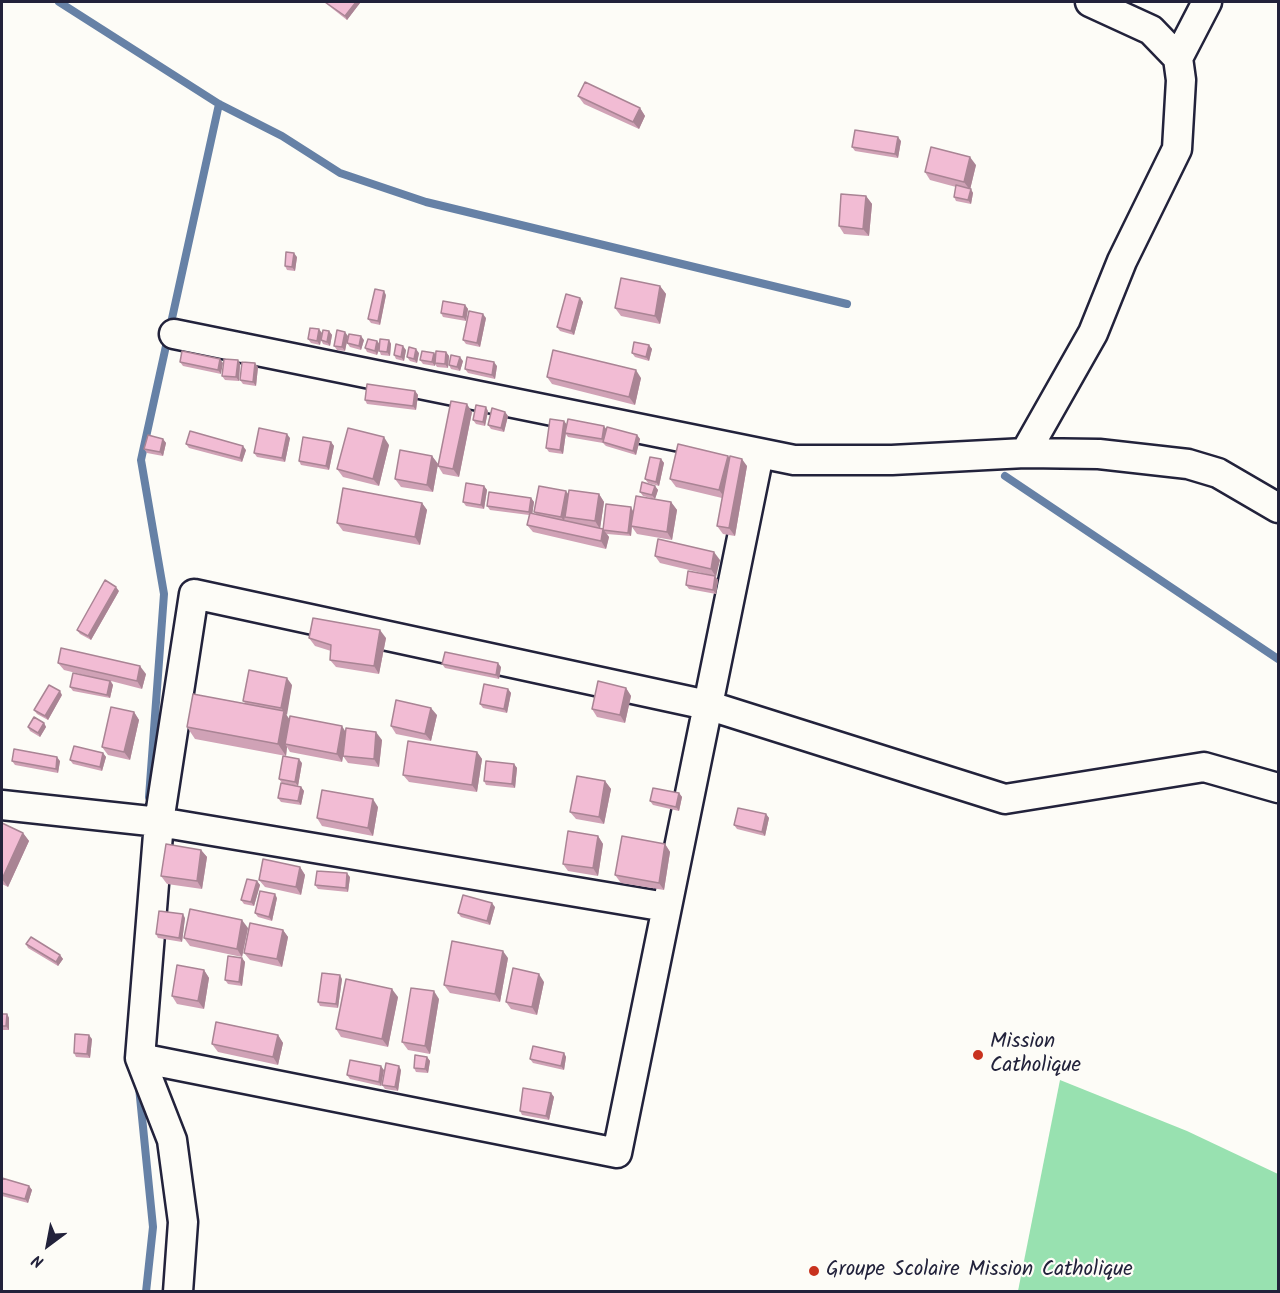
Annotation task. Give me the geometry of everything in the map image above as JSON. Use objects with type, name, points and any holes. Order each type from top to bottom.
[{"type":"street","points":[[1090,2],[1151,30],[1178,58]]},
{"type":"street","points":[[1025,453],[1093,333],[1122,261],[1177,149],[1181,80],[1178,58],[1207,2]]},
{"type":"street","points":[[174,334],[794,460],[892,460],[1025,453],[1099,454],[1188,464],[1218,473],[1278,508]]},
{"type":"street","points":[[140,1058],[617,1153],[759,454]]},
{"type":"street","points":[[178,1292],[183,1222],[172,1140],[140,1058],[159,822],[194,594],[707,705],[1005,799],[1204,767],[1278,788]]},
{"type":"street","points":[[2,805],[159,822],[666,907]]},
{"type":"green space","points":[[1060,1080],[1187,1131],[1278,1174],[1278,1291],[1018,1291]]},
{"type":"building","points":[[325,2],[356,2],[345,16]]},
{"type":"building","points":[[585,82],[640,108],[633,122],[578,96]]},
{"type":"building","points":[[855,130],[898,137],[895,154],[852,147]]},
{"type":"building","points":[[931,147],[970,157],[964,182],[925,172]]},
{"type":"building","points":[[956,185],[971,189],[968,200],[954,197]]},
{"type":"building","points":[[841,194],[866,196],[863,229],[839,226]]},
{"type":"building","points":[[286,252],[294,253],[292,267],[285,266]]},
{"type":"building","points":[[621,278],[660,286],[655,316],[615,308]]},
{"type":"building","points":[[375,289],[384,291],[378,321],[368,319]]},
{"type":"building","points":[[566,294],[580,298],[571,331],[557,327]]},
{"type":"building","points":[[443,301],[465,305],[463,317],[441,313]]},
{"type":"building","points":[[469,311],[483,314],[477,343],[463,340]]},
{"type":"building","points":[[310,328],[319,329],[317,341],[308,339]]},
{"type":"building","points":[[323,330],[329,331],[327,342],[321,340]]},
{"type":"building","points":[[337,330],[345,332],[342,347],[334,346]]},
{"type":"building","points":[[349,334],[361,336],[359,346],[347,343]]},
{"type":"building","points":[[368,339],[377,341],[375,351],[365,348]]},
{"type":"building","points":[[380,339],[389,340],[387,352],[379,351]]},
{"type":"building","points":[[634,342],[649,345],[646,357],[632,353]]},
{"type":"building","points":[[396,344],[403,346],[401,357],[394,355]]},
{"type":"building","points":[[409,347],[416,349],[414,359],[407,357]]},
{"type":"building","points":[[553,350],[636,370],[629,397],[547,377]]},
{"type":"building","points":[[182,351],[220,359],[218,370],[180,362]]},
{"type":"building","points":[[422,351],[434,353],[432,362],[420,360]]},
{"type":"building","points":[[436,351],[446,352],[445,364],[435,363]]},
{"type":"building","points":[[451,355],[460,357],[457,367],[449,365]]},
{"type":"building","points":[[467,357],[494,362],[492,375],[465,369]]},
{"type":"building","points":[[224,359],[238,360],[236,377],[222,376]]},
{"type":"building","points":[[242,362],[255,363],[253,382],[240,380]]},
{"type":"building","points":[[367,384],[415,391],[413,406],[365,400]]},
{"type":"building","points":[[451,401],[467,404],[453,469],[438,466]]},
{"type":"building","points":[[476,405],[486,407],[483,422],[473,420]]},
{"type":"building","points":[[492,408],[505,412],[501,428],[488,425]]},
{"type":"building","points":[[550,419],[564,421],[560,450],[546,448]]},
{"type":"building","points":[[568,419],[604,426],[602,439],[565,433]]},
{"type":"building","points":[[607,427],[637,435],[633,451],[603,442]]},
{"type":"building","points":[[259,428],[287,434],[282,458],[254,453]]},
{"type":"building","points":[[348,428],[384,437],[373,479],[337,469]]},
{"type":"building","points":[[190,431],[243,446],[240,458],[186,444]]},
{"type":"building","points":[[148,435],[163,439],[160,452],[144,449]]},
{"type":"building","points":[[303,437],[331,442],[326,466],[299,461]]},
{"type":"building","points":[[678,444],[728,456],[719,490],[670,479]]},
{"type":"building","points":[[400,450],[432,456],[427,485],[395,479]]},
{"type":"building","points":[[730,456],[742,459],[729,528],[717,526]]},
{"type":"building","points":[[650,457],[661,459],[656,482],[645,479]]},
{"type":"building","points":[[642,482],[655,486],[652,495],[640,492]]},
{"type":"building","points":[[466,483],[484,486],[481,505],[463,502]]},
{"type":"building","points":[[539,486],[566,491],[561,517],[534,512]]},
{"type":"building","points":[[343,488],[422,503],[415,537],[337,523]]},
{"type":"building","points":[[569,490],[599,494],[595,521],[565,517]]},
{"type":"building","points":[[489,492],[531,498],[529,512],[487,506]]},
{"type":"building","points":[[636,496],[671,502],[667,532],[631,526]]},
{"type":"building","points":[[606,504],[631,507],[628,533],[603,530]]},
{"type":"building","points":[[530,513],[603,529],[601,541],[527,525]]},
{"type":"building","points":[[658,539],[714,552],[711,569],[655,556]]},
{"type":"building","points":[[688,571],[715,576],[713,590],[686,585]]},
{"type":"building","points":[[105,580],[116,587],[88,636],[77,630]]},
{"type":"building","points":[[313,618],[380,630],[374,666],[330,660],[331,645],[309,638]]},
{"type":"building","points":[[61,648],[140,666],[137,681],[58,663]]},
{"type":"building","points":[[445,652],[498,663],[496,675],[442,664]]},
{"type":"building","points":[[249,670],[287,678],[281,708],[243,701]]},
{"type":"building","points":[[73,673],[110,681],[107,695],[70,687]]},
{"type":"building","points":[[598,681],[626,688],[620,715],[592,709]]},
{"type":"building","points":[[484,684],[508,689],[504,709],[480,704]]},
{"type":"building","points":[[49,685],[60,691],[45,716],[34,710]]},
{"type":"building","points":[[193,694],[284,711],[278,744],[187,727]]},
{"type":"building","points":[[396,700],[431,708],[425,734],[391,726]]},
{"type":"building","points":[[111,707],[134,712],[124,752],[102,747]]},
{"type":"building","points":[[290,716],[342,726],[337,754],[285,744]]},
{"type":"building","points":[[34,717],[44,723],[38,733],[28,727]]},
{"type":"building","points":[[346,728],[376,732],[374,759],[343,756]]},
{"type":"building","points":[[408,741],[477,752],[472,785],[403,775]]},
{"type":"building","points":[[74,746],[103,753],[100,767],[70,760]]},
{"type":"building","points":[[14,749],[57,757],[56,769],[12,761]]},
{"type":"building","points":[[283,756],[299,759],[295,782],[279,779]]},
{"type":"building","points":[[486,761],[514,764],[512,784],[484,781]]},
{"type":"building","points":[[577,776],[605,781],[599,817],[570,812]]},
{"type":"building","points":[[281,783],[301,787],[298,801],[278,798]]},
{"type":"building","points":[[653,788],[679,793],[676,807],[650,801]]},
{"type":"building","points":[[322,790],[373,799],[368,828],[317,818]]},
{"type":"building","points":[[738,808],[766,814],[762,832],[734,825]]},
{"type":"building","points":[[2,823],[23,833],[2,879]]},
{"type":"building","points":[[568,831],[598,836],[593,868],[563,864]]},
{"type":"building","points":[[622,836],[665,844],[659,883],[615,875]]},
{"type":"building","points":[[166,844],[201,850],[197,881],[161,876]]},
{"type":"building","points":[[263,859],[300,867],[296,887],[259,880]]},
{"type":"building","points":[[317,871],[347,873],[346,888],[315,885]]},
{"type":"building","points":[[247,879],[257,881],[251,902],[241,900]]},
{"type":"building","points":[[260,891],[275,894],[269,917],[255,913]]},
{"type":"building","points":[[463,895],[492,903],[487,921],[458,913]]},
{"type":"building","points":[[190,909],[242,920],[237,949],[184,938]]},
{"type":"building","points":[[159,911],[183,914],[179,938],[156,934]]},
{"type":"building","points":[[250,923],[283,930],[277,959],[244,953]]},
{"type":"building","points":[[31,937],[60,955],[56,962],[26,944]]},
{"type":"building","points":[[452,941],[503,951],[495,994],[444,985]]},
{"type":"building","points":[[228,956],[242,958],[239,982],[225,980]]},
{"type":"building","points":[[177,965],[204,970],[198,1001],[172,996]]},
{"type":"building","points":[[513,968],[539,974],[532,1007],[506,1002]]},
{"type":"building","points":[[322,973],[340,975],[336,1004],[318,1002]]},
{"type":"building","points":[[346,979],[392,989],[382,1039],[336,1029]]},
{"type":"building","points":[[411,988],[434,991],[425,1046],[402,1042]]},
{"type":"building","points":[[2,1014],[7,1014],[6,1026],[2,1026]]},
{"type":"building","points":[[216,1022],[278,1035],[273,1057],[212,1044]]},
{"type":"building","points":[[75,1034],[89,1035],[87,1054],[74,1053]]},
{"type":"building","points":[[533,1046],[564,1053],[561,1066],[530,1059]]},
{"type":"building","points":[[415,1055],[427,1057],[425,1069],[414,1068]]},
{"type":"building","points":[[350,1060],[381,1066],[379,1082],[347,1075]]},
{"type":"building","points":[[386,1063],[399,1066],[395,1087],[382,1085]]},
{"type":"building","points":[[523,1088],[551,1093],[546,1116],[520,1111]]},
{"type":"building","points":[[2,1178],[29,1186],[25,1199],[2,1193]]},
{"type":"waterway","points":[[59,2],[219,104],[282,136],[340,173],[426,202],[847,304]]},
{"type":"waterway","points":[[149,797],[164,594],[141,460],[219,104]]},
{"type":"waterway","points":[[1005,476],[1278,659]]},
{"type":"waterway","points":[[139,1087],[153,1227],[146,1292]]},
{"type":"place","name":"Mission Catholique","points":[[978,1055]]},
{"type":"place","name":"Groupe Scolaire Mission Catholique","points":[[814,1271]]}]
